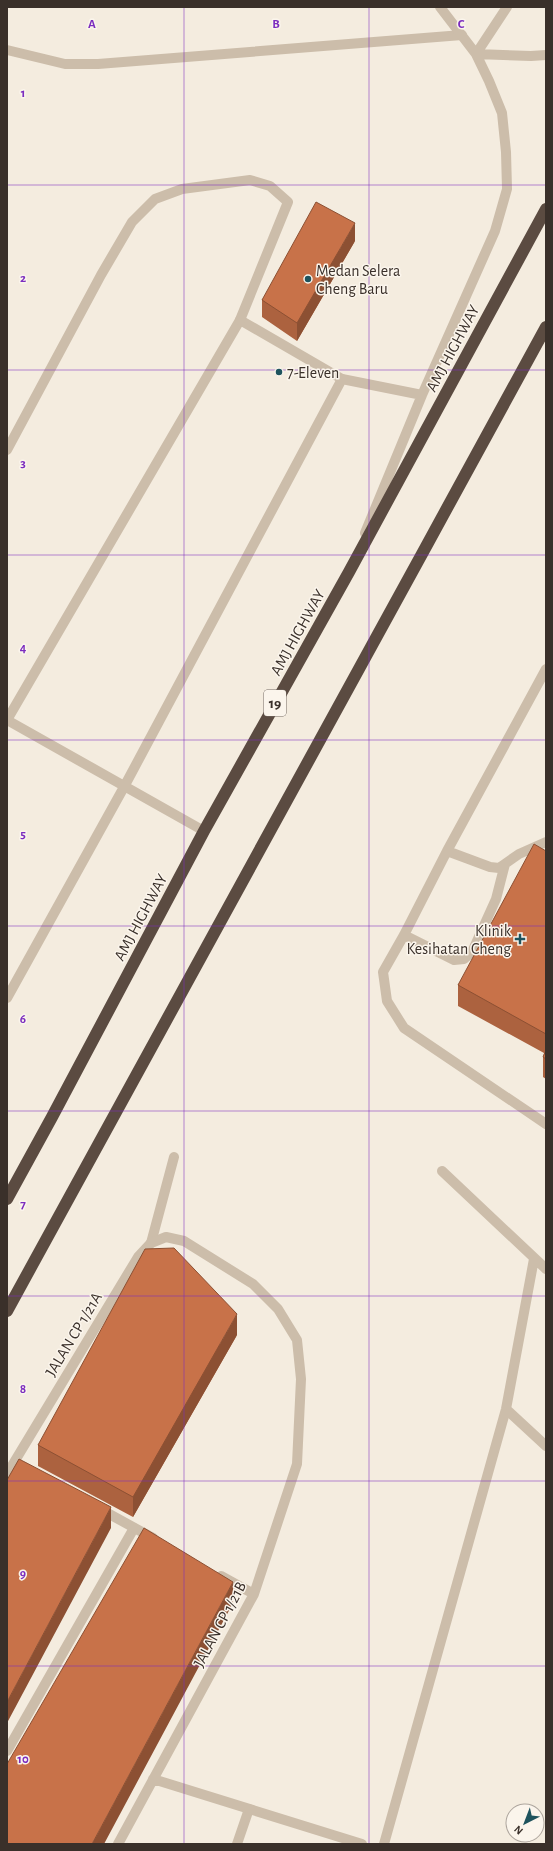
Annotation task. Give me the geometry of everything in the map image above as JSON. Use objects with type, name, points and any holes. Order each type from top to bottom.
[{"type":"highway","name":"AMJ HIGHWAY","points":[[7,1199],[52,1118],[204,831],[349,572],[546,208]]},
{"type":"highway","points":[[7,1311],[167,1023],[546,327]]},
{"type":"street","points":[[349,572],[422,396],[495,231],[507,189],[506,152],[502,113],[476,54],[440,7]]},
{"type":"street","points":[[476,54],[506,7]]},
{"type":"street","points":[[7,50],[65,64],[98,64],[462,35]]},
{"type":"street","points":[[476,54],[531,56],[546,55]]},
{"type":"street","points":[[7,450],[101,275],[132,222],[155,199],[182,189],[250,180],[270,186],[288,202],[240,320],[7,720],[204,831]]},
{"type":"street","points":[[240,320],[342,379],[422,396]]},
{"type":"street","points":[[7,998],[124,787],[342,379]]},
{"type":"street","points":[[546,669],[446,851],[404,935],[383,972],[387,1001],[404,1028],[546,1124]]},
{"type":"street","points":[[446,851],[490,867],[499,868],[519,854],[546,842]]},
{"type":"street","points":[[404,935],[454,960],[464,959],[472,952],[496,899],[505,864]]},
{"type":"street","points":[[151,1243],[174,1157]]},
{"type":"street","points":[[442,1171],[546,1269]]},
{"type":"street","name":"JALAN CP 1/21B","points":[[118,1844],[254,1594],[297,1464],[301,1379],[297,1340],[278,1309],[253,1284],[184,1240],[166,1237],[151,1243]]},
{"type":"street","name":"JALAN CP 1/21A","points":[[7,1474],[17,1464],[138,1257],[151,1243]]},
{"type":"street","points":[[384,1844],[506,1409],[534,1259]]},
{"type":"street","points":[[506,1409],[546,1446]]},
{"type":"street","points":[[94,1506],[161,1542]]},
{"type":"street","points":[[7,1751],[134,1528]]},
{"type":"street","points":[[214,1572],[254,1594]]},
{"type":"street","points":[[153,1779],[362,1844]]},
{"type":"street","points":[[237,1844],[249,1809]]},
{"type":"building","name":"Medan Selera Cheng Baru","points":[[316,202],[355,223],[297,323],[262,300]]},
{"type":"building","name":"Klinik Kesihatan Cheng","points":[[534,844],[546,851],[546,1034],[458,985]]},
{"type":"building","points":[[546,1050],[546,1059],[543,1057]]},
{"type":"building","points":[[174,1248],[237,1314],[133,1497],[38,1445],[145,1249]]},
{"type":"building","points":[[19,1459],[111,1507],[7,1702],[7,1480]]},
{"type":"building","points":[[144,1528],[233,1582],[92,1844],[7,1844],[7,1764]]},
{"type":"place","name":"Medan Selera Cheng Baru","points":[[308,279]]},
{"type":"place","name":"7-Eleven","points":[[279,372]]},
{"type":"place","name":"Klinik Kesihatan Cheng","points":[[520,939]]}]
